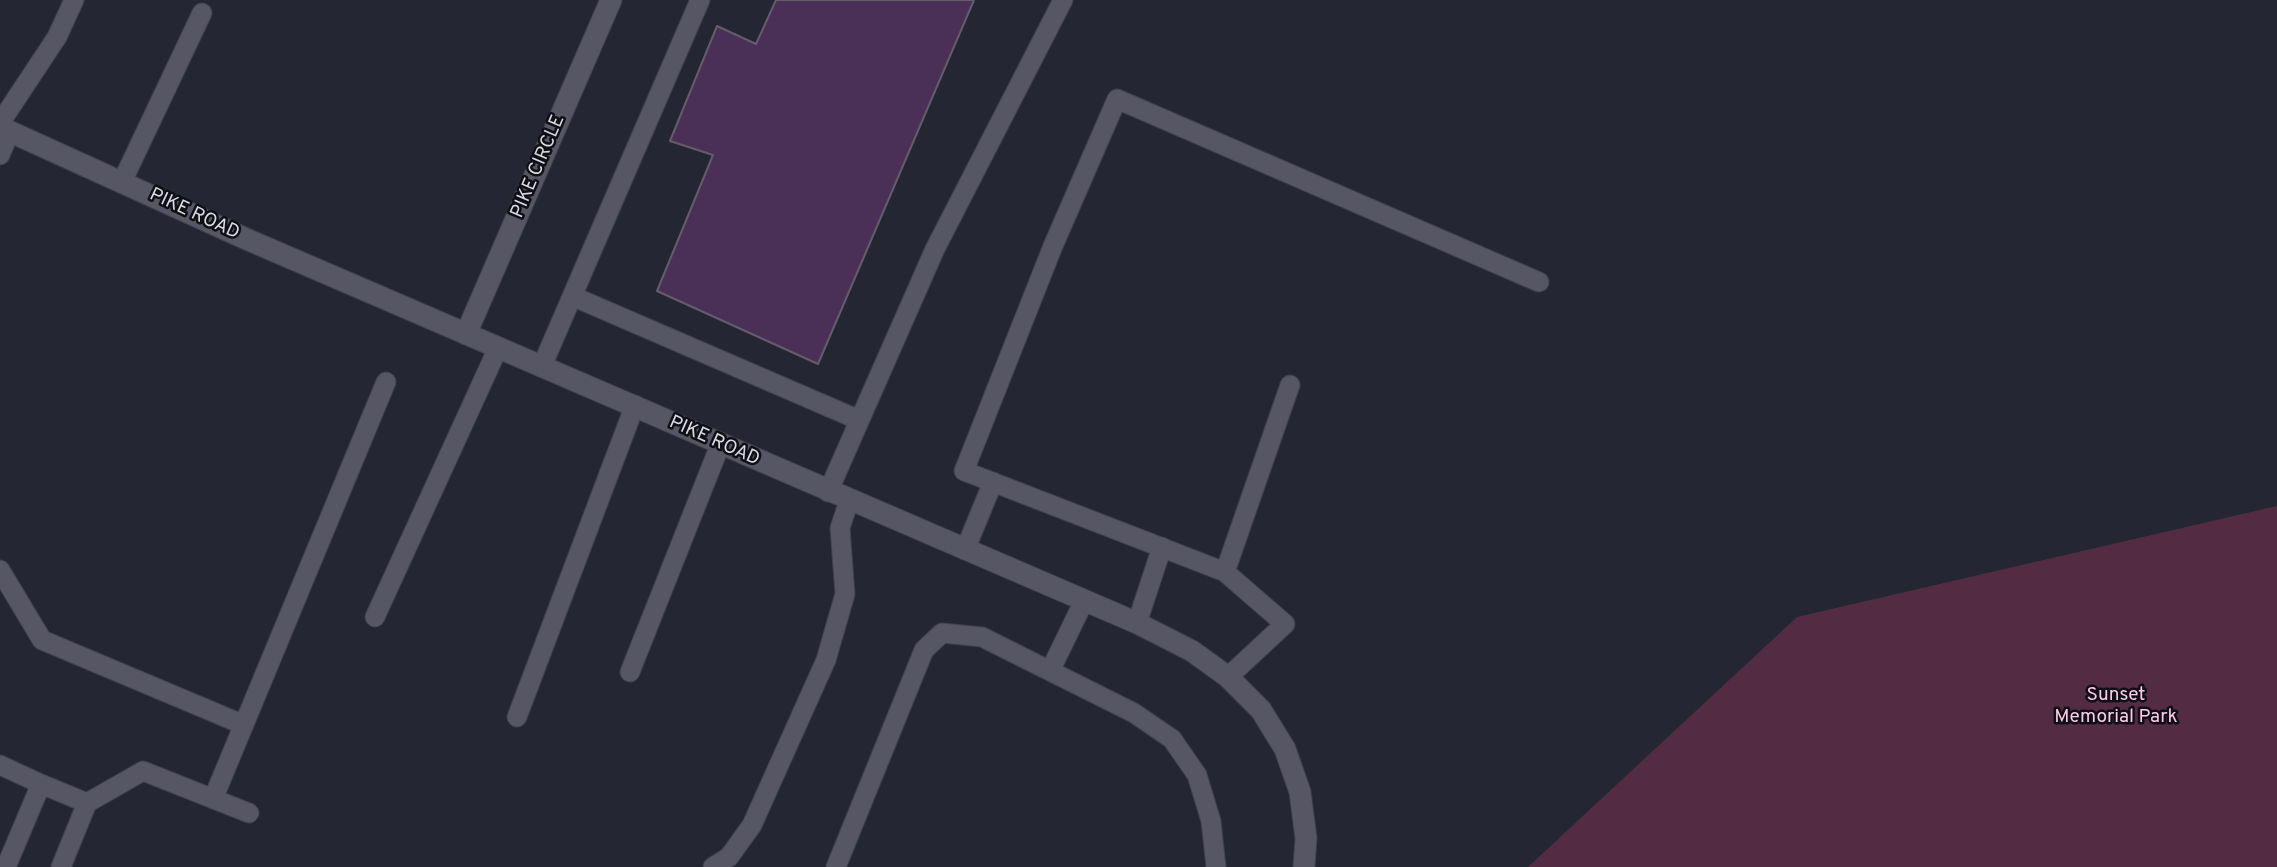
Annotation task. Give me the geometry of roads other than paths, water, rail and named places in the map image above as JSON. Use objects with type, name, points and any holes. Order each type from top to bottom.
[{"type":"street","name":"PIKE CIRCLE","points":[[466,334],[611,0]]},
{"type":"street","name":"PIKE ROAD","points":[[3,127],[498,348],[1138,623],[1192,651],[1228,677],[1261,710],[1285,749],[1300,792],[1306,838],[1304,867]]},
{"type":"lane","points":[[0,155],[3,127],[57,37],[74,0]]},
{"type":"lane","points":[[542,366],[700,0]]},
{"type":"lane","points":[[828,492],[934,249],[1063,0]]},
{"type":"lane","points":[[122,182],[202,13]]},
{"type":"lane","points":[[1228,677],[1285,624],[1225,572],[964,471],[1053,247],[1116,99],[1539,282]]},
{"type":"lane","points":[[572,296],[859,420]]},
{"type":"lane","points":[[375,617],[498,348]]},
{"type":"lane","points":[[213,799],[386,382]]},
{"type":"lane","points":[[1225,572],[1290,386]]},
{"type":"lane","points":[[517,717],[635,405]]},
{"type":"lane","points":[[630,672],[720,445]]},
{"type":"lane","points":[[965,550],[993,482]]},
{"type":"lane","points":[[713,867],[729,857],[752,825],[826,660],[845,594],[840,528],[849,500]]},
{"type":"lane","points":[[1138,623],[1162,547]]},
{"type":"lane","points":[[0,570],[42,640],[244,725]]},
{"type":"lane","points":[[1050,671],[1084,601]]},
{"type":"lane","points":[[835,867],[924,650],[942,633],[982,637],[1134,713],[1172,739],[1197,775],[1211,821],[1216,867]]},
{"type":"lane","points":[[0,765],[87,803]]},
{"type":"lane","points":[[61,867],[87,803],[143,771],[248,813]]},
{"type":"lane","points":[[6,867],[41,784]]},
{"type":"park label","name":"Sunset Memorial Park","points":[[2116,707]]}]
